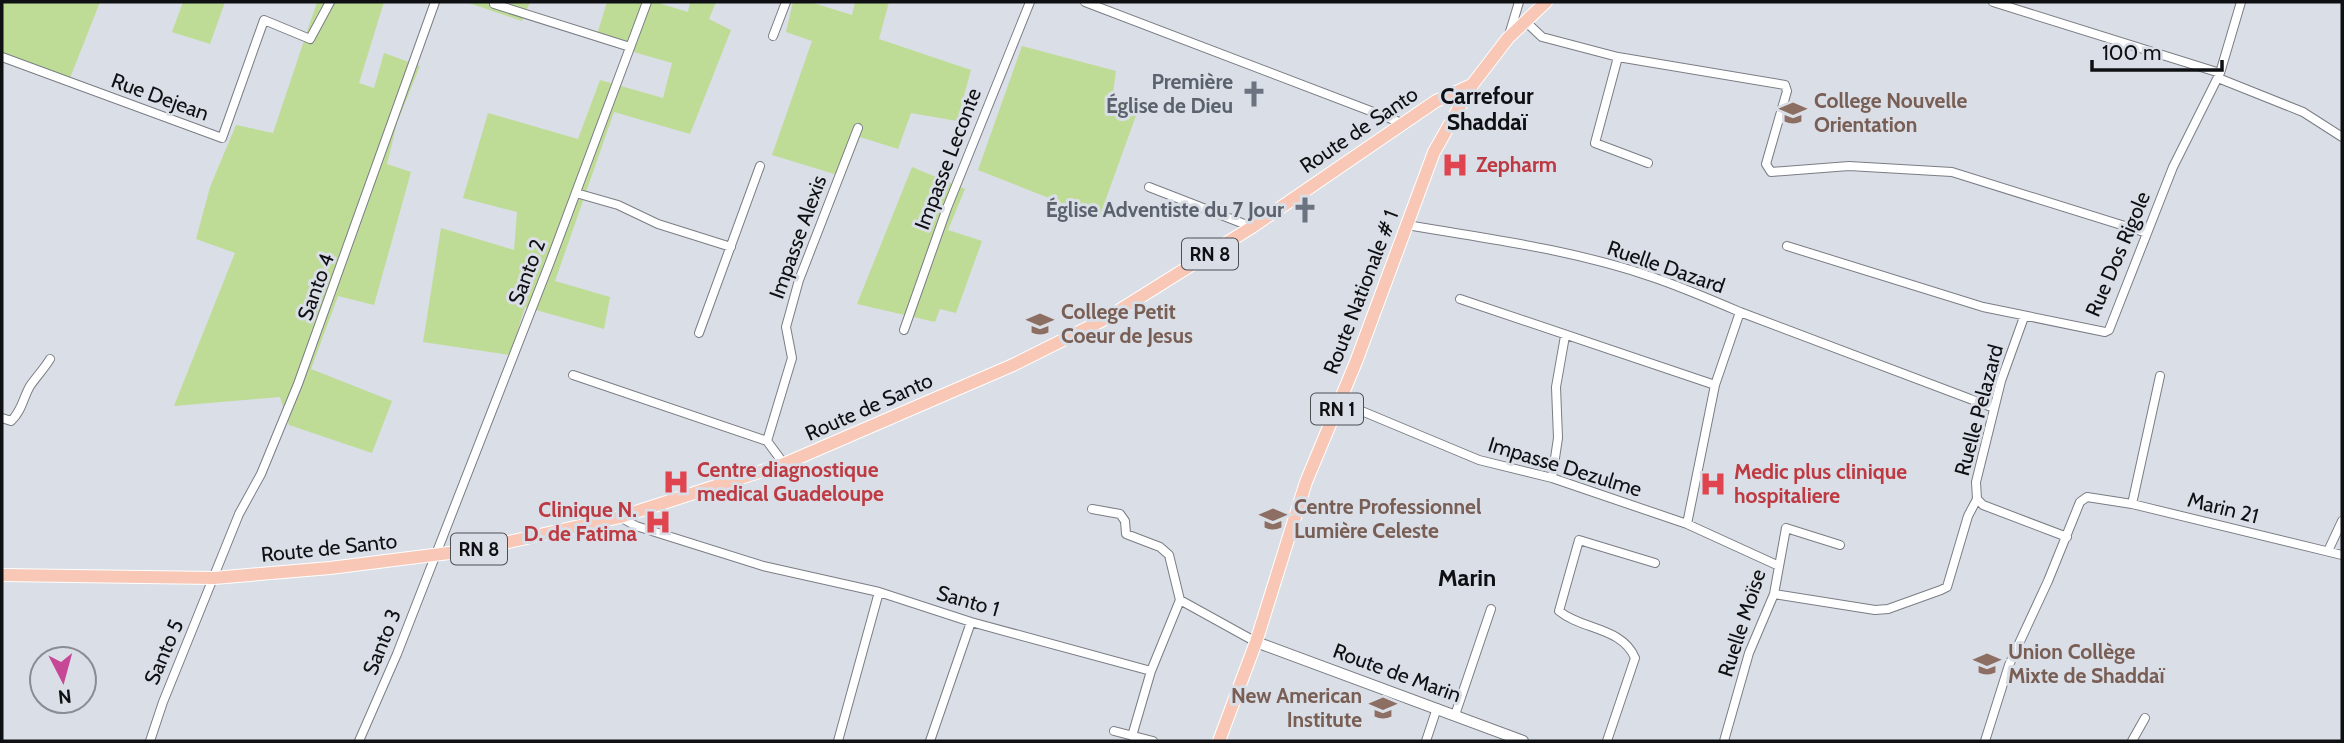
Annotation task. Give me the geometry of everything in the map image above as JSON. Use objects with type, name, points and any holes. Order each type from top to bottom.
[{"type":"main road","name":"Route Nationale # 1","points":[[1219,741],[1256,642],[1306,482],[1340,402],[1434,152],[1472,85],[1508,38],[1545,2]]},
{"type":"main road","name":"Route de Santo","points":[[2,575],[214,578],[474,550],[620,517],[784,464],[1013,365],[1107,318],[1252,227],[1448,93],[1472,85]]},
{"type":"main road","name":"Route de Marin","points":[[1256,642],[1523,741]]},
{"type":"street","name":"Rue Dejean","points":[[2,57],[222,138],[264,20],[310,39],[330,2]]},
{"type":"street","name":"Santo 4","points":[[214,578],[239,514],[261,474],[299,384],[435,2]]},
{"type":"street","name":"Santo 2","points":[[436,555],[647,2]]},
{"type":"street","points":[[773,36],[786,2]]},
{"type":"street","name":"Impasse Leconte","points":[[904,330],[947,208],[1030,2]]},
{"type":"street","points":[[1085,2],[1268,69],[1402,123]]},
{"type":"street","points":[[1508,38],[1519,2]]},
{"type":"street","points":[[1993,2],[2219,75],[2303,112],[2342,137]]},
{"type":"street","name":"Rue Dos Rigole","points":[[1787,246],[1983,307],[2099,332],[2109,330],[2173,167],[2219,75],[2241,2]]},
{"type":"street","points":[[494,4],[629,47]]},
{"type":"street","points":[[1525,22],[1542,37],[1618,57],[1785,85],[1787,91],[1766,164],[1771,172],[1849,166],[1952,172],[2147,233]]},
{"type":"street","points":[[1618,57],[1595,143],[1648,163]]},
{"type":"street","name":"Impasse Alexis","points":[[766,442],[792,358],[786,327],[799,280],[858,128]]},
{"type":"street","points":[[699,333],[760,166]]},
{"type":"street","points":[[1149,187],[1252,227]]},
{"type":"street","points":[[576,193],[618,205],[658,224],[731,247]]},
{"type":"street","name":"Ruelle Dazard","points":[[1407,225],[1527,246],[1654,277],[1740,312],[1715,385],[1687,524]]},
{"type":"street","points":[[1460,299],[1715,385]]},
{"type":"street","points":[[1740,312],[1994,408]]},
{"type":"street","name":"Ruelle Pelazard","points":[[2024,317],[1994,408],[1976,482],[1977,499],[1983,505],[2067,537]]},
{"type":"street","points":[[1552,478],[1558,438],[1556,387],[1565,336]]},
{"type":"street","points":[[2,418],[11,421],[18,414],[31,384],[40,377],[50,359]]},
{"type":"street","points":[[573,374],[766,442],[784,464]]},
{"type":"street","points":[[2132,504],[2160,376]]},
{"type":"street","name":"Impasse Dezulme","points":[[1340,402],[1479,460],[1552,478],[1687,524],[1779,566]]},
{"type":"street","name":"Marin 21","points":[[2067,537],[2080,502],[2095,496],[2342,555]]},
{"type":"street","points":[[1773,594],[1875,610],[1948,587],[1968,516],[1977,499]]},
{"type":"street","points":[[1092,509],[1120,514],[1125,521],[1126,534],[1164,549],[1173,564],[1180,600],[1151,671],[1132,736]]},
{"type":"street","name":"Santo 1","points":[[620,517],[636,526],[763,566],[879,592],[971,622],[1151,671]]},
{"type":"street","points":[[2328,551],[2342,521]]},
{"type":"street","name":"Ruelle Moïse","points":[[1724,741],[1749,653],[1773,594],[1786,528],[1840,545]]},
{"type":"street","points":[[1985,741],[2009,665],[2067,537]]},
{"type":"street","points":[[1607,741],[1635,658],[1627,643],[1613,635],[1578,623],[1559,611],[1561,597],[1579,540],[1655,563]]},
{"type":"street","name":"Santo 3","points":[[359,741],[436,555]]},
{"type":"street","name":"Santo 5","points":[[150,741],[163,702],[214,578]]},
{"type":"street","points":[[838,741],[879,592]]},
{"type":"street","points":[[1180,600],[1256,642]]},
{"type":"street","points":[[1455,715],[1491,609]]},
{"type":"street","points":[[930,741],[971,622]]},
{"type":"street","points":[[1426,741],[1437,708]]},
{"type":"street","points":[[2132,741],[2145,718]]},
{"type":"street","points":[[1114,731],[1153,741]]},
{"type":"green space","points":[[2,2],[100,2],[70,78],[2,58]]},
{"type":"green space","points":[[183,2],[225,2],[210,44],[172,32]]},
{"type":"green space","points":[[317,2],[384,2],[359,83],[374,88],[384,53],[420,66],[397,123],[387,164],[411,172],[374,305],[338,296],[311,369],[392,401],[372,453],[289,425],[280,397],[174,406],[235,253],[196,239],[210,187],[236,125],[273,133]]},
{"type":"green space","points":[[466,2],[530,2],[522,21]]},
{"type":"green space","points":[[607,2],[655,2],[688,12],[690,2],[716,2],[709,19],[731,30],[690,134],[614,112],[555,281],[610,297],[604,329],[525,307],[510,355],[423,342],[441,228],[514,250],[517,212],[463,198],[488,113],[578,139],[600,80],[663,98],[672,63],[595,41]]},
{"type":"green space","points":[[793,2],[810,2],[852,15],[855,2],[889,2],[879,39],[971,70],[957,121],[911,113],[898,149],[860,137],[844,177],[772,155],[812,41],[786,32]]},
{"type":"green space","points":[[1022,46],[1116,71],[1112,101],[1138,110],[1099,218],[978,170]]},
{"type":"green space","points":[[912,167],[965,189],[948,230],[982,241],[956,313],[940,309],[935,322],[857,304]]},
{"type":"place","name":"Première Église de Dieu","points":[[1254,94]]},
{"type":"place","name":"College Nouvelle Orientation","points":[[1793,113]]},
{"type":"place","name":"Zepharm","points":[[1455,165]]},
{"type":"place","name":"Église Adventiste du 7 Jour","points":[[1305,210]]},
{"type":"place","name":"College Petit Coeur de Jesus","points":[[1040,324]]},
{"type":"place","name":"Centre diagnostique medical Guadeloupe","points":[[676,482]]},
{"type":"place","name":"Medic plus clinique hospitaliere","points":[[1713,484]]},
{"type":"place","name":"Centre Professionnel Lumière Celeste","points":[[1273,519]]},
{"type":"place","name":"Clinique N. D. de Fatima","points":[[658,522]]},
{"type":"place","name":"Union Collège Mixte de Shaddaï","points":[[1987,664]]},
{"type":"place","name":"New American Institute","points":[[1383,708]]},
{"type":"district","name":"Carrefour Shaddaï","points":[[1487,109]]},
{"type":"district","name":"Marin","points":[[1467,578]]}]
